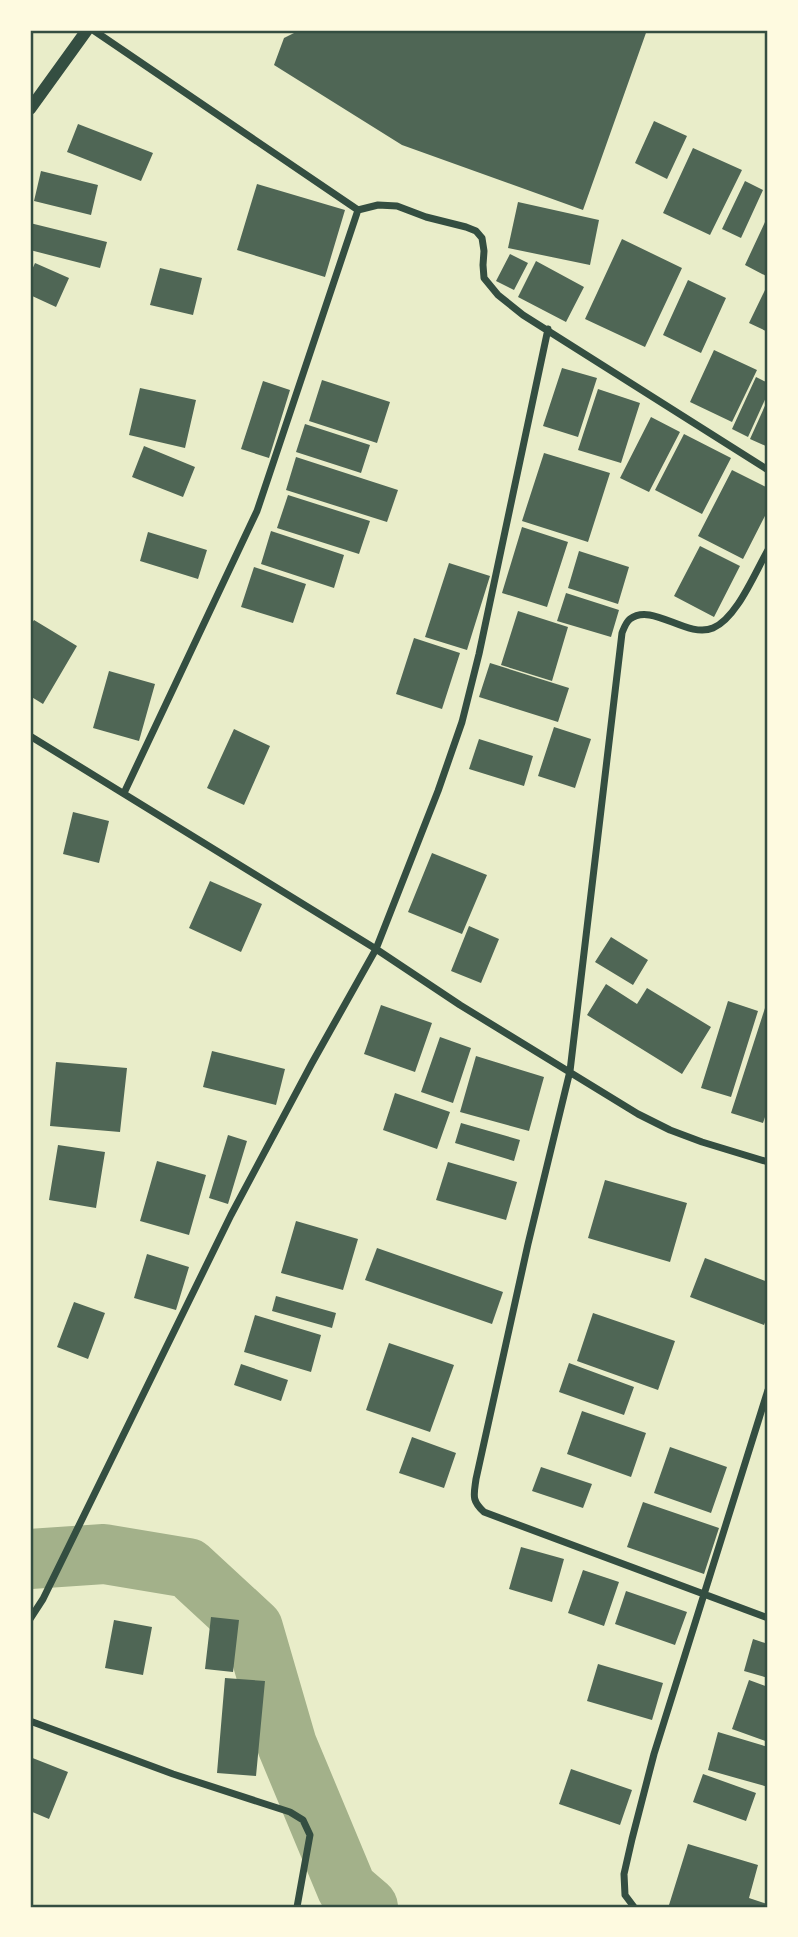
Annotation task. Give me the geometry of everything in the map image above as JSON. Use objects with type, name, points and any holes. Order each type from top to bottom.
[{"type":"street","points":[[30,109],[87,30]]},
{"type":"street","points":[[93,30],[358,210],[378,205],[397,206],[476,231],[482,238],[484,278],[498,295],[523,315],[768,470]]},
{"type":"street","points":[[124,793],[257,511],[358,210]]},
{"type":"street","points":[[30,1619],[43,1599],[93,1499],[231,1214],[376,948],[438,791],[462,722],[548,329]]},
{"type":"street","points":[[768,550],[736,606],[724,621],[711,629],[696,630],[639,614],[628,620],[622,633],[570,1072],[528,1244],[475,1479],[474,1495],[476,1504],[484,1512],[768,1618]]},
{"type":"street","points":[[30,736],[376,948],[460,1005],[638,1114],[702,1142],[768,1162]]},
{"type":"street","points":[[634,1907],[625,1895],[624,1874],[654,1754],[768,1390]]},
{"type":"street","points":[[30,1721],[173,1774],[290,1812],[303,1820],[310,1835],[297,1907]]},
{"type":"building","points":[[300,30],[647,30],[583,210],[402,145],[274,65],[284,38]]},
{"type":"building","points":[[654,121],[687,136],[667,179],[635,163]]},
{"type":"building","points":[[78,124],[153,153],[141,181],[67,152]]},
{"type":"building","points":[[693,148],[742,170],[710,235],[663,213]]},
{"type":"building","points":[[41,171],[98,185],[91,215],[34,201]]},
{"type":"building","points":[[745,181],[763,190],[741,238],[722,229]]},
{"type":"building","points":[[257,184],[345,210],[325,277],[237,250]]},
{"type":"building","points":[[518,202],[599,220],[590,265],[508,248]]},
{"type":"building","points":[[765,222],[768,223],[768,277],[745,265]]},
{"type":"building","points":[[30,223],[107,242],[100,268],[30,250]]},
{"type":"building","points":[[622,239],[682,268],[645,347],[585,319]]},
{"type":"building","points":[[510,254],[528,263],[514,290],[496,281]]},
{"type":"building","points":[[536,261],[584,287],[566,322],[518,297]]},
{"type":"building","points":[[35,263],[69,278],[56,307],[30,295],[30,274]]},
{"type":"building","points":[[160,268],[202,278],[193,315],[150,305]]},
{"type":"building","points":[[688,280],[726,298],[701,353],[663,335]]},
{"type":"building","points":[[765,290],[768,292],[768,332],[749,323]]},
{"type":"building","points":[[714,350],[757,370],[732,422],[690,402]]},
{"type":"building","points":[[562,368],[597,378],[578,437],[543,426]]},
{"type":"building","points":[[756,377],[768,383],[768,393],[748,437],[732,429]]},
{"type":"building","points":[[322,380],[390,402],[377,443],[309,421]]},
{"type":"building","points":[[263,381],[290,390],[269,458],[241,449]]},
{"type":"building","points":[[140,388],[196,400],[185,448],[129,435]]},
{"type":"building","points":[[598,389],[640,403],[621,463],[578,450]]},
{"type":"building","points":[[768,399],[768,447],[750,439]]},
{"type":"building","points":[[651,417],[680,432],[649,492],[620,478]]},
{"type":"building","points":[[305,424],[370,445],[361,473],[296,452]]},
{"type":"building","points":[[684,434],[731,458],[702,514],[655,490]]},
{"type":"building","points":[[144,446],[195,467],[183,497],[132,477]]},
{"type":"building","points":[[544,453],[610,473],[588,542],[522,521]]},
{"type":"building","points":[[296,457],[398,490],[387,522],[286,490]]},
{"type":"building","points":[[732,470],[768,488],[768,510],[743,559],[698,536]]},
{"type":"building","points":[[288,495],[370,521],[359,554],[277,528]]},
{"type":"building","points":[[522,527],[568,542],[547,607],[502,593]]},
{"type":"building","points":[[271,531],[344,555],[334,588],[261,564]]},
{"type":"building","points":[[148,532],[207,550],[198,579],[140,561]]},
{"type":"building","points":[[700,546],[740,566],[714,617],[674,596]]},
{"type":"building","points":[[579,551],[629,567],[618,604],[568,588]]},
{"type":"building","points":[[449,563],[490,576],[467,650],[425,637]]},
{"type":"building","points":[[254,567],[306,584],[293,623],[241,607]]},
{"type":"building","points":[[566,593],[619,610],[611,637],[557,621]]},
{"type":"building","points":[[518,611],[568,627],[552,681],[501,665]]},
{"type":"building","points":[[34,620],[77,646],[43,704],[30,696],[30,626]]},
{"type":"building","points":[[414,638],[460,653],[442,709],[396,694]]},
{"type":"building","points":[[490,663],[569,688],[558,722],[479,697]]},
{"type":"building","points":[[109,671],[155,684],[139,741],[93,728]]},
{"type":"building","points":[[554,727],[591,739],[575,788],[538,776]]},
{"type":"building","points":[[234,729],[270,746],[244,805],[207,788]]},
{"type":"building","points":[[479,739],[533,756],[524,786],[469,769]]},
{"type":"building","points":[[73,812],[109,821],[99,863],[63,854]]},
{"type":"building","points":[[432,853],[487,875],[462,934],[408,912]]},
{"type":"building","points":[[210,881],[262,904],[241,952],[189,928]]},
{"type":"building","points":[[469,926],[499,939],[481,983],[451,971]]},
{"type":"building","points":[[611,937],[648,960],[633,985],[595,962]]},
{"type":"building","points":[[606,984],[637,1004],[647,988],[711,1027],[682,1074],[587,1015]]},
{"type":"building","points":[[728,1001],[758,1011],[731,1097],[701,1088]]},
{"type":"building","points":[[381,1005],[432,1023],[415,1072],[364,1054]]},
{"type":"building","points":[[765,1008],[768,1009],[768,1108],[763,1123],[731,1113]]},
{"type":"building","points":[[440,1037],[471,1048],[453,1103],[421,1092]]},
{"type":"building","points":[[212,1051],[285,1069],[276,1105],[203,1087]]},
{"type":"building","points":[[476,1056],[544,1077],[529,1131],[460,1112]]},
{"type":"building","points":[[56,1062],[127,1068],[120,1132],[50,1126]]},
{"type":"building","points":[[395,1093],[450,1112],[437,1149],[383,1130]]},
{"type":"building","points":[[461,1123],[520,1140],[514,1161],[455,1143]]},
{"type":"building","points":[[228,1135],[247,1141],[228,1204],[209,1198]]},
{"type":"building","points":[[58,1145],[105,1152],[96,1208],[49,1200]]},
{"type":"building","points":[[157,1161],[206,1175],[189,1235],[140,1221]]},
{"type":"building","points":[[448,1162],[517,1182],[506,1220],[436,1200]]},
{"type":"building","points":[[605,1180],[687,1203],[670,1262],[588,1238]]},
{"type":"building","points":[[296,1221],[358,1239],[343,1290],[281,1273]]},
{"type":"building","points":[[377,1248],[503,1292],[492,1324],[365,1280]]},
{"type":"building","points":[[147,1254],[189,1267],[176,1310],[134,1298]]},
{"type":"building","points":[[705,1258],[768,1282],[768,1315],[764,1325],[690,1297]]},
{"type":"building","points":[[276,1296],[336,1313],[332,1328],[272,1311]]},
{"type":"building","points":[[74,1302],[105,1313],[88,1359],[57,1347]]},
{"type":"building","points":[[593,1313],[675,1341],[658,1390],[577,1361]]},
{"type":"building","points":[[255,1315],[321,1335],[311,1372],[244,1352]]},
{"type":"building","points":[[389,1343],[454,1365],[430,1432],[366,1410]]},
{"type":"building","points":[[569,1363],[634,1387],[624,1415],[559,1392]]},
{"type":"building","points":[[241,1364],[288,1380],[281,1401],[234,1385]]},
{"type":"building","points":[[582,1411],[646,1433],[631,1477],[567,1454]]},
{"type":"building","points":[[412,1437],[456,1453],[444,1488],[399,1473]]},
{"type":"building","points":[[670,1447],[727,1467],[711,1513],[654,1493]]},
{"type":"building","points":[[541,1467],[592,1484],[583,1508],[532,1491]]},
{"type":"building","points":[[643,1502],[719,1528],[704,1574],[627,1547]]},
{"type":"building","points":[[521,1547],[564,1559],[552,1602],[509,1589]]},
{"type":"building","points":[[583,1570],[619,1582],[604,1626],[568,1613]]},
{"type":"building","points":[[626,1591],[687,1612],[675,1645],[615,1624]]},
{"type":"building","points":[[211,1617],[239,1620],[233,1672],[205,1669]]},
{"type":"building","points":[[114,1620],[152,1627],[143,1675],[105,1668]]},
{"type":"building","points":[[753,1639],[768,1644],[768,1678],[744,1671]]},
{"type":"building","points":[[598,1664],[663,1683],[652,1720],[587,1701]]},
{"type":"building","points":[[225,1678],[265,1681],[256,1776],[217,1773]]},
{"type":"building","points":[[749,1680],[768,1687],[768,1742],[732,1729]]},
{"type":"building","points":[[718,1732],[768,1747],[768,1787],[708,1770]]},
{"type":"building","points":[[30,1757],[68,1772],[49,1819],[30,1811]]},
{"type":"building","points":[[571,1769],[632,1790],[620,1825],[559,1804]]},
{"type":"building","points":[[703,1774],[756,1793],[746,1821],[693,1802]]},
{"type":"building","points":[[688,1844],[758,1865],[749,1898],[767,1904],[766,1907],[669,1905]]},
{"type":"waterway","points":[[30,1559],[104,1554],[188,1568],[253,1628],[287,1745],[347,1889],[368,1907]]}]
